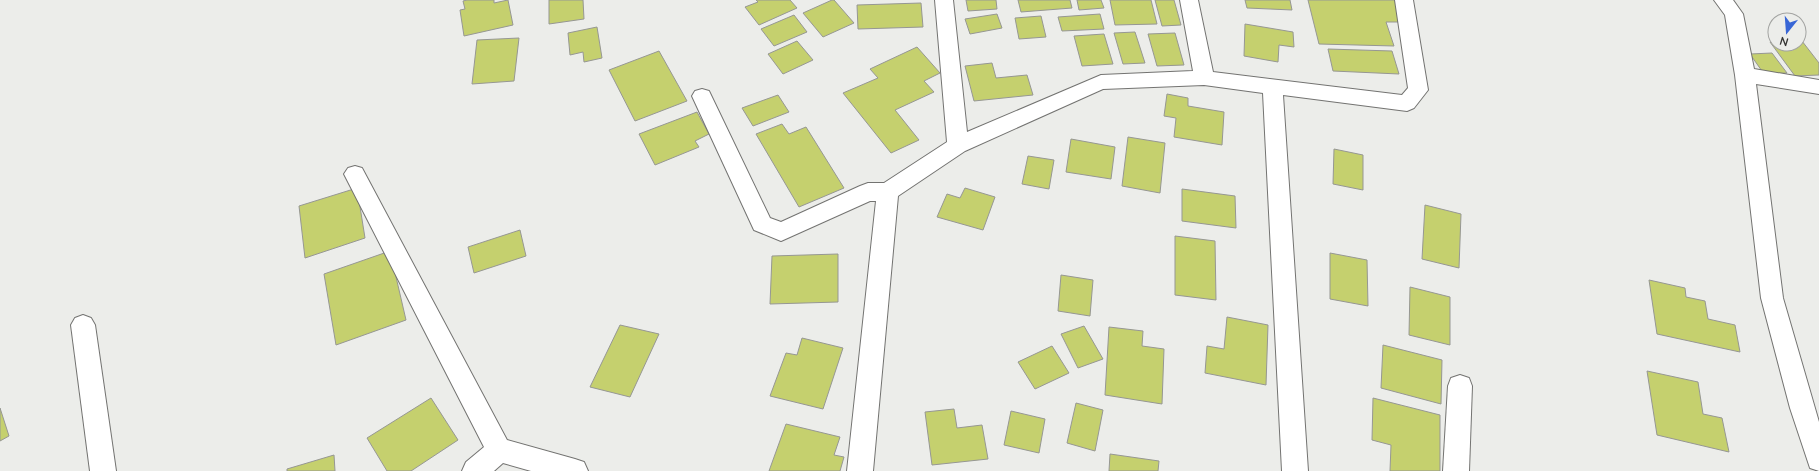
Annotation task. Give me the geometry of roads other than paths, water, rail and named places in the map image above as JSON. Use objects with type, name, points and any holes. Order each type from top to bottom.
[{"type":"street","points":[[944,0],[958,145]]},
{"type":"street","points":[[1189,0],[1204,78]]},
{"type":"street","points":[[702,96],[762,224],[781,232],[868,192],[888,192],[958,145],[1101,82],[1204,78],[1407,103],[1418,90],[1404,0]]},
{"type":"street","points":[[1723,0],[1734,14],[1744,75],[1772,298],[1810,410],[1819,459]]},
{"type":"street","points":[[1744,75],[1819,87]]},
{"type":"street","points":[[1273,86],[1294,471]]},
{"type":"street","points":[[355,174],[499,450],[575,471]]},
{"type":"street","points":[[860,471],[888,192]]},
{"type":"street","points":[[83,325],[103,471]]},
{"type":"street","points":[[1456,471],[1460,386]]},
{"type":"street","points":[[475,471],[499,450]]}]
